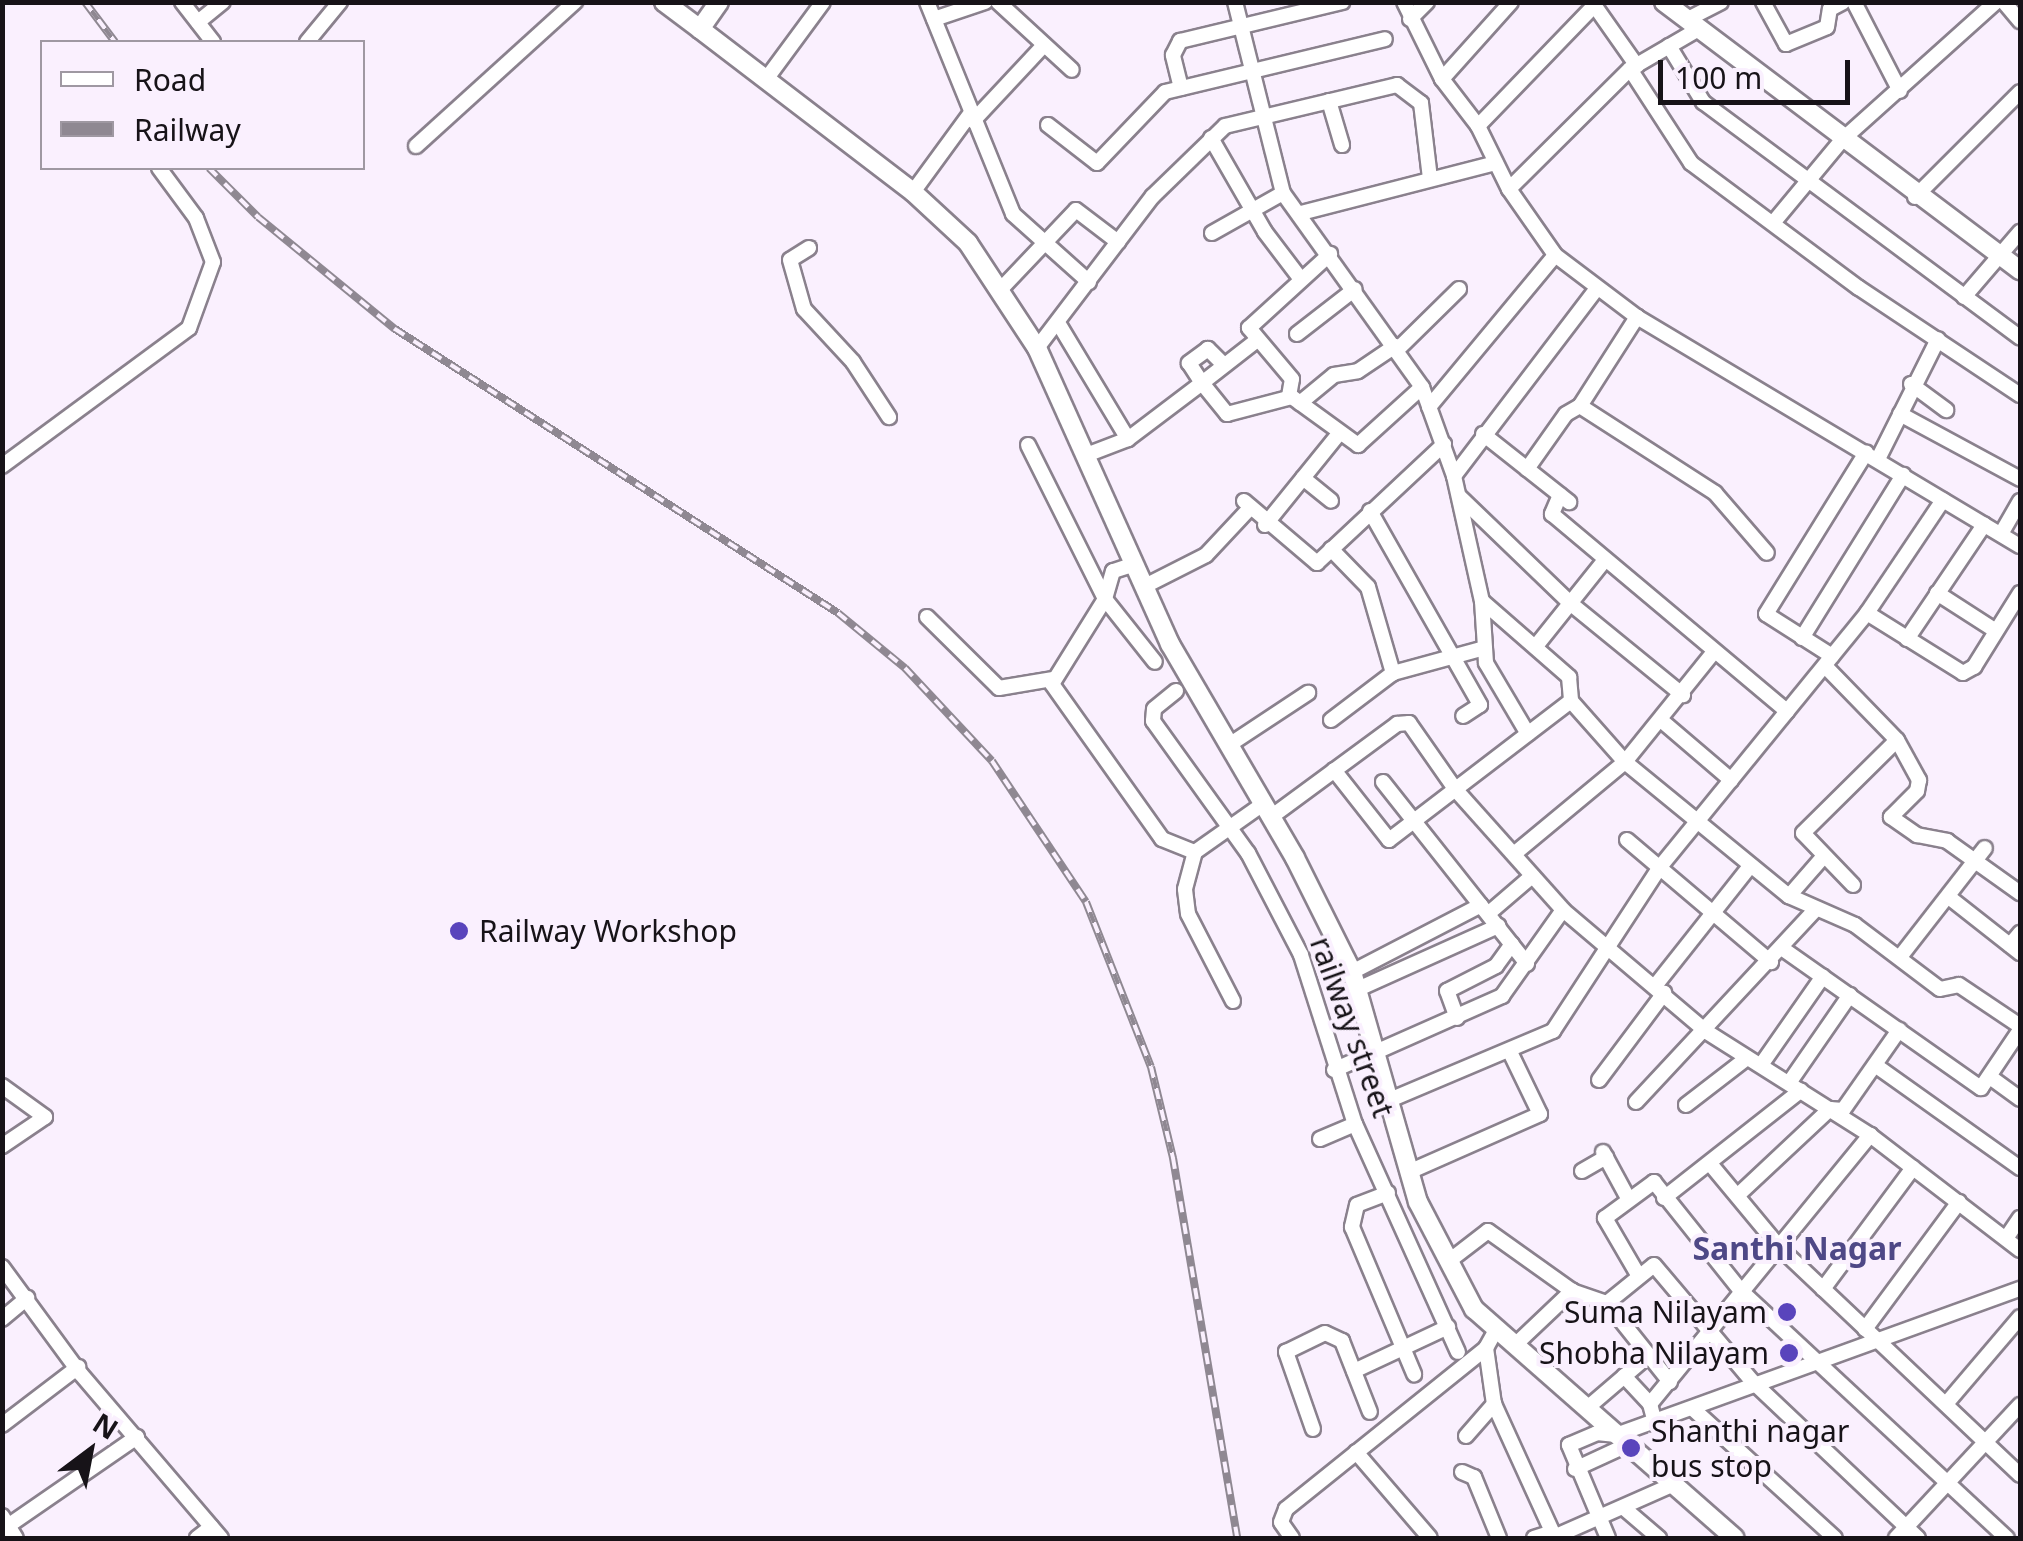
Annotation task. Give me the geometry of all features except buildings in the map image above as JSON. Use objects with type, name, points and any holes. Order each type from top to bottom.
[{"type":"main road","points":[[664,2],[912,192],[968,243],[1037,348],[1089,454],[1170,644],[1267,810],[1355,981],[1392,1099],[1418,1202],[1474,1309],[1735,1538]]},
{"type":"main road","points":[[700,29],[719,2]]},
{"type":"main road","points":[[1664,2],[1916,198],[2020,270]]},
{"type":"street","points":[[182,2],[212,40]]},
{"type":"street","points":[[198,22],[223,2]]},
{"type":"street","points":[[308,40],[340,2]]},
{"type":"street","points":[[416,146],[575,2]]},
{"type":"street","points":[[767,78],[823,2]]},
{"type":"street","points":[[927,2],[1012,214],[1040,244],[1089,282]]},
{"type":"street","points":[[934,18],[985,2]]},
{"type":"street","points":[[998,2],[1072,70]]},
{"type":"street","points":[[1235,2],[1283,193],[1302,213],[1422,388],[1459,496],[1482,601],[1486,663],[1528,734]]},
{"type":"street","points":[[1181,88],[1176,44],[1342,2]]},
{"type":"street","points":[[1404,2],[1442,79],[1478,126],[1509,189],[1554,255],[1637,317],[2020,546]]},
{"type":"street","points":[[1410,19],[1426,2]]},
{"type":"street","points":[[1442,79],[1511,2]]},
{"type":"street","points":[[1509,189],[1634,68],[1670,46],[1721,2]]},
{"type":"street","points":[[1763,2],[1786,44],[1827,27],[1830,9],[1842,2]]},
{"type":"street","points":[[1854,2],[1900,91]]},
{"type":"street","points":[[1773,223],[1842,140],[1996,2]]},
{"type":"street","points":[[2004,2],[2020,22]]},
{"type":"street","points":[[1478,126],[1594,4],[1691,162],[2020,395]]},
{"type":"street","points":[[1048,124],[1098,162],[1165,92],[1385,38]]},
{"type":"street","points":[[912,192],[972,117],[1044,44]]},
{"type":"street","points":[[1670,46],[1702,102],[2020,337]]},
{"type":"street","points":[[1037,348],[1060,326],[1153,196],[1225,126],[1397,86],[1421,102],[1430,178]]},
{"type":"street","points":[[1916,198],[2020,92]]},
{"type":"street","points":[[1329,101],[1342,145]]},
{"type":"street","points":[[1211,138],[1250,206],[1300,278]]},
{"type":"street","points":[[1302,213],[1496,162]]},
{"type":"street","points":[[4,461],[139,371],[197,314],[213,262],[196,218],[160,170]]},
{"type":"street","points":[[1212,233],[1250,206],[1283,193]]},
{"type":"street","points":[[1000,290],[1040,244],[1077,210],[1118,242]]},
{"type":"street","points":[[1964,297],[2020,232]]},
{"type":"street","points":[[810,248],[790,260],[804,308],[853,362],[889,417]]},
{"type":"street","points":[[1294,400],[1292,379],[1257,340],[1250,326],[1330,254]]},
{"type":"street","points":[[1429,408],[1554,255]]},
{"type":"street","points":[[1454,476],[1597,288]]},
{"type":"street","points":[[1297,334],[1355,289]]},
{"type":"street","points":[[1224,366],[1203,350],[1189,363],[1227,414],[1294,400],[1334,374],[1358,371],[1396,348],[1459,289]]},
{"type":"street","points":[[1526,469],[1566,414],[1580,406],[1637,317]]},
{"type":"street","points":[[1060,326],[1128,438]]},
{"type":"street","points":[[1938,339],[1911,384],[1900,414],[1766,614],[1828,661],[1897,740],[1920,785],[1891,817],[1981,854],[2020,893]]},
{"type":"street","points":[[1089,454],[1128,438],[1257,340]]},
{"type":"street","points":[[1911,384],[1946,410]]},
{"type":"street","points":[[1294,400],[1330,422],[1338,436],[1362,444],[1422,388]]},
{"type":"street","points":[[1580,406],[1715,493],[1767,554]]},
{"type":"street","points":[[1900,414],[2020,479]]},
{"type":"street","points":[[1483,434],[1564,498],[1552,514],[1713,653],[1787,711]]},
{"type":"street","points":[[1265,525],[1338,436]]},
{"type":"street","points":[[1145,586],[1206,555],[1246,505],[1310,563],[1332,549],[1444,444]]},
{"type":"street","points":[[1028,445],[1105,599],[1155,662]]},
{"type":"street","points":[[1802,638],[1903,475]]},
{"type":"street","points":[[1303,478],[1330,502]]},
{"type":"street","points":[[1459,496],[1570,603],[1683,695]]},
{"type":"street","points":[[1392,1099],[1554,1031],[1606,944],[1660,868],[1867,613],[1944,500]]},
{"type":"street","points":[[2000,534],[2020,501]]},
{"type":"street","points":[[1370,511],[1410,573],[1448,655],[1480,705],[1463,716]]},
{"type":"street","points":[[1907,639],[1984,525]]},
{"type":"street","points":[[1332,549],[1368,587],[1393,673]]},
{"type":"street","points":[[1086,560],[1113,572],[1135,564]]},
{"type":"street","points":[[1536,646],[1604,561]]},
{"type":"street","points":[[1113,572],[1105,599],[1053,678],[1054,690],[1162,840],[1195,852]]},
{"type":"street","points":[[1937,593],[1996,631]]},
{"type":"street","points":[[1867,613],[1963,674],[1974,667],[2020,593]]},
{"type":"street","points":[[1482,601],[1570,677],[1572,701],[1625,762],[1788,896],[1814,911],[1856,925],[1940,989],[1959,986],[2020,1028],[1981,1088],[1783,949]]},
{"type":"street","points":[[927,617],[999,688],[1053,678]]},
{"type":"street","points":[[1331,720],[1393,673],[1485,648]]},
{"type":"street","points":[[1514,854],[1625,762],[1683,695],[1713,653]]},
{"type":"street","name":"railway street","points":[[1176,691],[1154,709],[1153,720],[1229,826],[1301,955],[1334,1070],[1355,1124],[1458,1352]]},
{"type":"street","points":[[1229,745],[1308,694]]},
{"type":"street","points":[[1334,770],[1384,840],[1572,701]]},
{"type":"street","points":[[1232,1001],[1185,904],[1195,852],[1229,826],[1267,810],[1405,721],[1456,790],[1563,910],[1708,1032],[1870,1136],[2020,1250]]},
{"type":"street","points":[[1662,721],[1731,780]]},
{"type":"street","points":[[1852,885],[1803,832],[1897,740]]},
{"type":"street","points":[[1383,782],[1527,964]]},
{"type":"street","points":[[1627,840],[1771,962]]},
{"type":"street","points":[[1900,957],[1981,854]]},
{"type":"street","points":[[1788,896],[1823,857]]},
{"type":"street","points":[[1599,1080],[1659,989],[1750,865]]},
{"type":"street","points":[[1355,981],[1490,914],[1532,876]]},
{"type":"street","points":[[1950,898],[2015,949],[2020,933]]},
{"type":"street","points":[[1378,1051],[1502,996],[1563,910]]},
{"type":"street","points":[[1636,1102],[1708,1032],[1814,911]]},
{"type":"street","points":[[1355,981],[1490,914]]},
{"type":"street","points":[[1456,1018],[1448,991],[1496,966],[1512,944]]},
{"type":"street","points":[[1686,1106],[1754,1062],[1823,976]]},
{"type":"street","points":[[1664,1198],[1712,1166],[1795,1087],[1850,995]]},
{"type":"street","points":[[1738,1196],[1830,1109],[1842,1110],[1899,1030]]},
{"type":"street","points":[[1410,1171],[1540,1114],[1510,1052]]},
{"type":"street","points":[[1334,1070],[1356,1060]]},
{"type":"street","points":[[1875,1064],[2020,1168]]},
{"type":"street","points":[[1990,1077],[2020,1100]]},
{"type":"street","points":[[2,1086],[46,1117],[2,1146]]},
{"type":"street","points":[[1320,1139],[1355,1124]]},
{"type":"street","points":[[1576,1469],[1621,1440],[1652,1411],[1741,1292],[1870,1136]]},
{"type":"street","points":[[1582,1171],[1605,1154],[1628,1198]]},
{"type":"street","points":[[1712,1166],[1780,1248],[2020,1476]]},
{"type":"street","points":[[1823,1290],[1913,1168]]},
{"type":"street","points":[[1637,1273],[1606,1218],[1654,1182],[1741,1292],[2008,1538]]},
{"type":"street","points":[[1388,1192],[1357,1204],[1351,1220],[1414,1374]]},
{"type":"street","points":[[1871,1334],[1958,1202]]},
{"type":"street","points":[[2007,1237],[2020,1218]]},
{"type":"street","points":[[1449,1261],[1488,1231],[1572,1291],[1607,1302],[1670,1382]]},
{"type":"street","points":[[1607,1302],[1637,1273],[1654,1265],[1710,1336],[1753,1382],[1901,1533],[1918,1538]]},
{"type":"street","points":[[2,1268],[78,1367],[216,1533],[198,1538]]},
{"type":"street","points":[[1652,1411],[1692,1408],[1753,1382],[1819,1361],[1871,1334],[2020,1289]]},
{"type":"street","points":[[1515,1346],[1572,1291]]},
{"type":"street","points":[[2,1319],[27,1298]]},
{"type":"street","points":[[1946,1404],[2020,1317]]},
{"type":"street","points":[[1354,1371],[1448,1326]]},
{"type":"street","points":[[1292,1538],[1282,1513],[1486,1348],[1496,1330]]},
{"type":"street","points":[[1313,1429],[1288,1348],[1336,1333],[1370,1412]]},
{"type":"street","points":[[1486,1348],[1494,1404],[1554,1536]]},
{"type":"street","points":[[1586,1409],[1649,1355]]},
{"type":"street","points":[[2,1424],[78,1367]]},
{"type":"street","points":[[1624,1376],[1652,1411]]},
{"type":"street","points":[[1466,1436],[1494,1404]]},
{"type":"street","points":[[1901,1533],[2020,1405]]},
{"type":"street","points":[[1692,1408],[1835,1538]]},
{"type":"street","points":[[1608,1538],[1568,1446],[1598,1434],[1621,1440]]},
{"type":"street","points":[[7,1527],[136,1437]]},
{"type":"street","points":[[1356,1452],[1430,1538]]},
{"type":"street","points":[[1462,1472],[1474,1477],[1499,1538]]},
{"type":"street","points":[[1534,1538],[1554,1536],[1626,1509],[1674,1484]]},
{"type":"street","points":[[1626,1509],[1660,1538]]},
{"type":"railway","points":[[85,2],[114,40]]},
{"type":"railway","points":[[211,170],[258,217],[395,329],[838,613],[905,668],[992,761],[1086,902],[1151,1067],[1173,1158],[1237,1538]]},
{"type":"place","name":"Railway Workshop","points":[[459,931]]},
{"type":"place","name":"Suma Nilayam","points":[[1787,1312]]},
{"type":"place","name":"Shobha Nilayam","points":[[1789,1353]]},
{"type":"place","name":"Shanthi nagar bus stop","points":[[1631,1448]]},
{"type":"district","name":"Santhi Nagar","points":[[1797,1248]]}]
